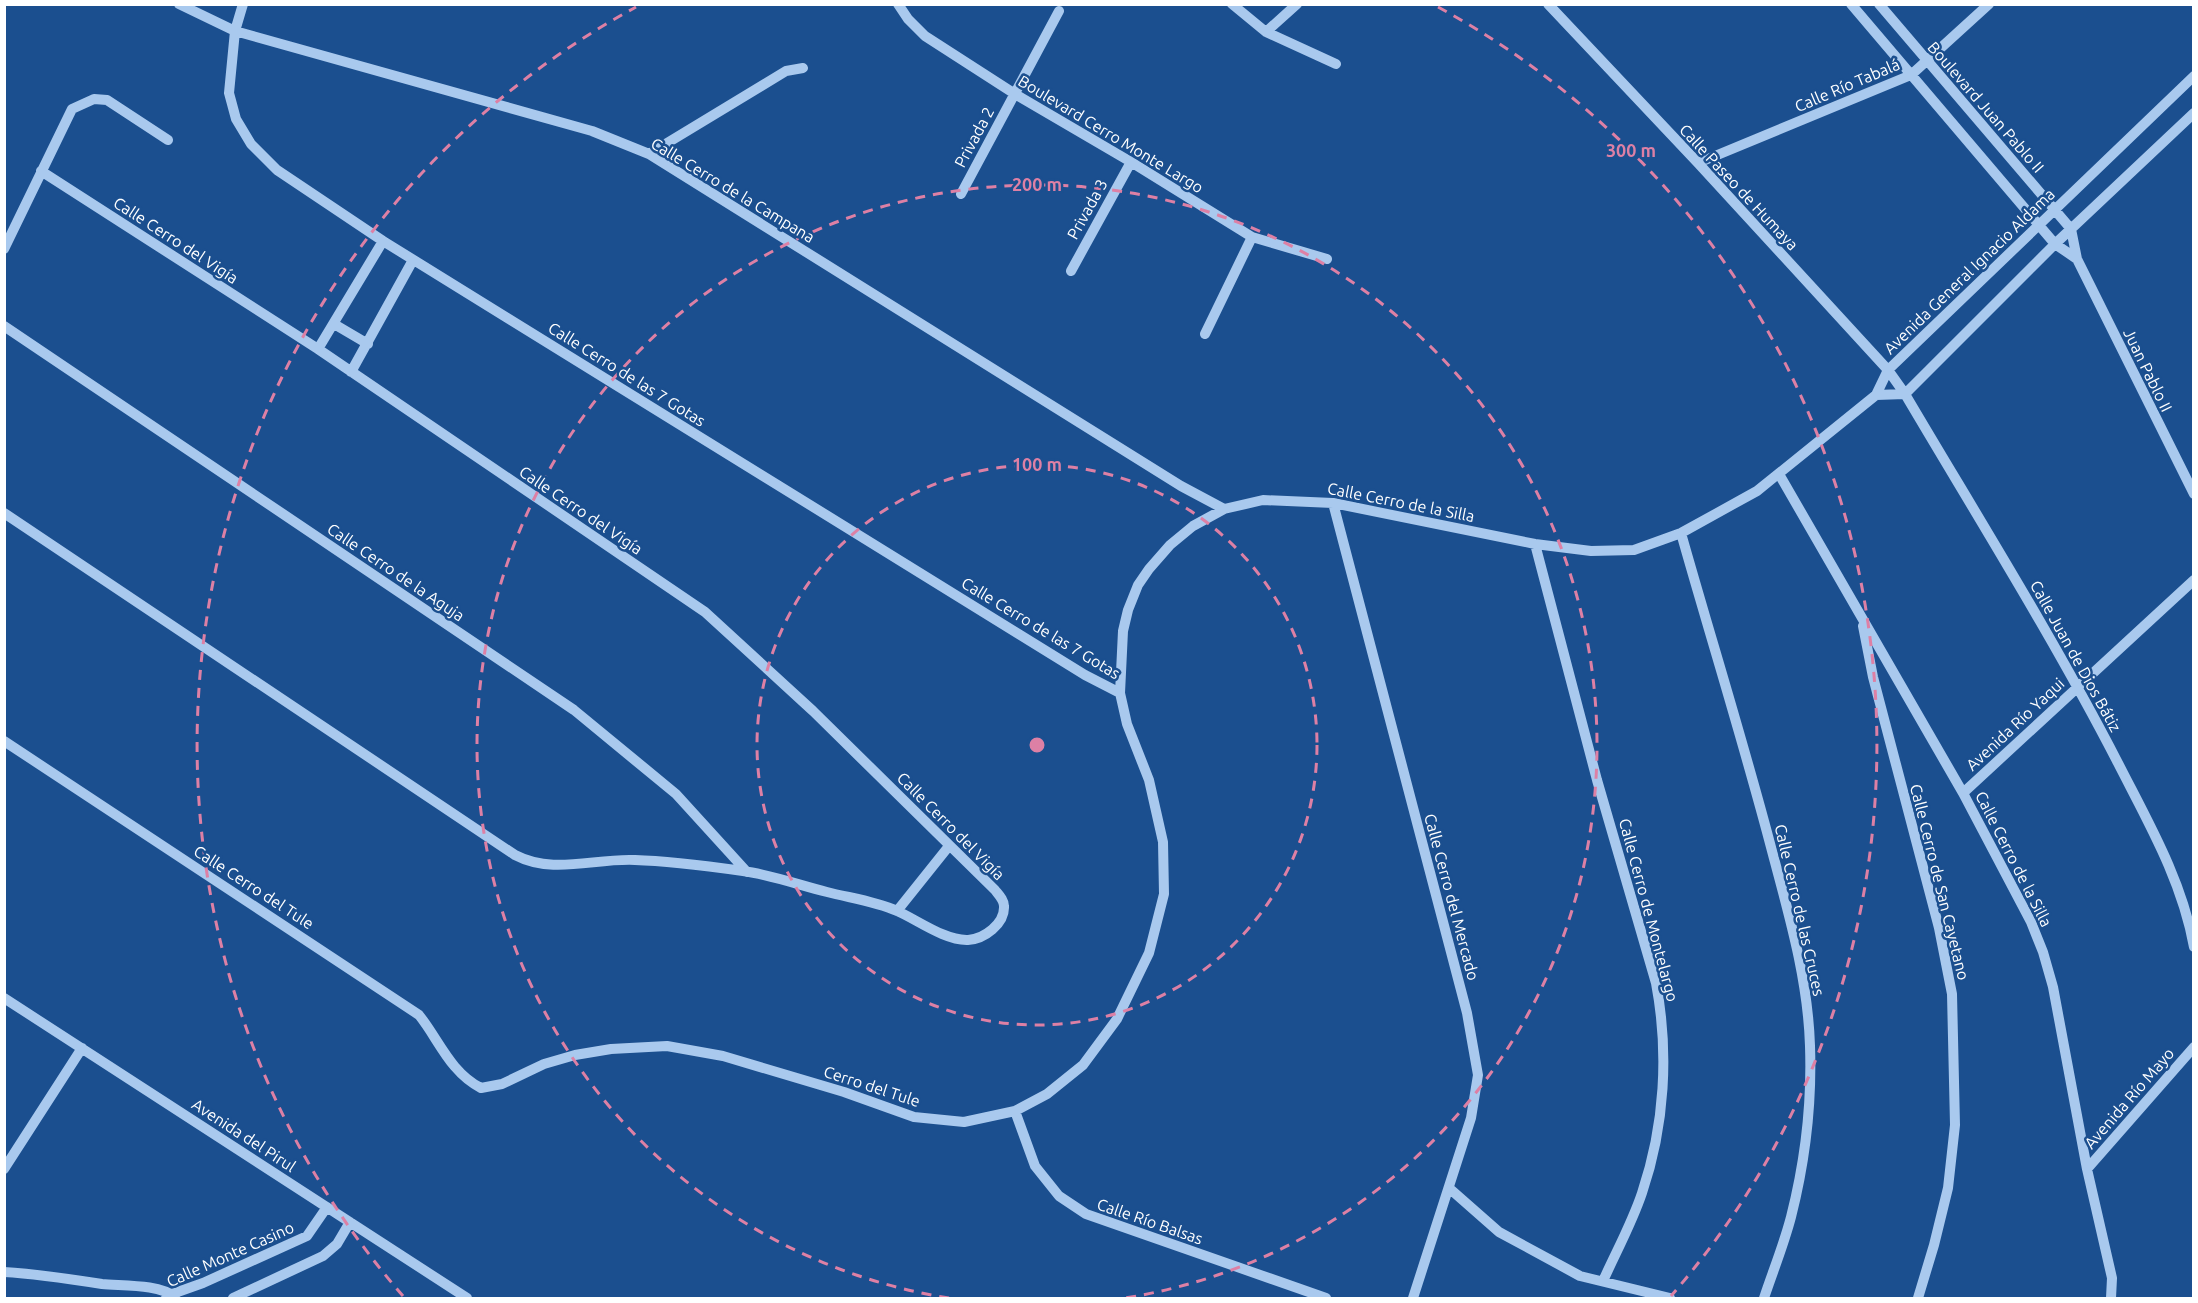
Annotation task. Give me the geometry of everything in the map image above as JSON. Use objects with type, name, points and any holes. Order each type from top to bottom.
[{"type":"street","name":"Calle Cerro de la Campana","points":[[179,4],[235,31],[592,131],[649,154],[1181,486],[1224,510]]},
{"type":"street","name":"Calle Cerro de las 7 Gotas","points":[[243,4],[235,31],[229,93],[236,119],[250,144],[277,170],[413,260],[1085,675],[1120,693]]},
{"type":"street","name":"Boulevard Cerro Monte Largo","points":[[898,4],[908,19],[925,36],[1014,93],[1252,237],[1327,259]]},
{"type":"street","points":[[1232,4],[1266,32],[1336,64]]},
{"type":"street","points":[[1266,32],[1298,4]]},
{"type":"street","name":"Calle Paseo de Humaya","points":[[1548,4],[1888,370],[1905,394]]},
{"type":"street","points":[[1851,4],[2055,244]]},
{"type":"street","name":"Boulevard Juan Pablo II","points":[[1879,4],[2071,229]]},
{"type":"street","name":"Calle Río Tabalá","points":[[1698,164],[1911,75],[1989,4]]},
{"type":"street","name":"Privada 2","points":[[961,194],[1059,11]]},
{"type":"street","points":[[649,154],[786,71],[803,68]]},
{"type":"street","name":"Avenida General Ignacio Aldama","points":[[1876,395],[1888,370],[2193,76]]},
{"type":"street","points":[[4,249],[72,110],[94,99],[107,100],[168,140]]},
{"type":"street","points":[[1876,395],[1905,394],[2055,244],[2193,113]]},
{"type":"street","name":"Privada 3","points":[[1071,272],[1131,162]]},
{"type":"street","name":"Calle Cerro del Vigía","points":[[4,513],[528,862],[543,866],[633,860],[747,872],[869,902],[897,911],[922,926],[966,940],[981,936],[994,928],[1003,914],[1004,903],[995,890],[813,711],[705,612],[318,349],[42,171]]},
{"type":"street","name":"Juan Pablo II","points":[[2071,229],[2077,259],[2193,494]]},
{"type":"street","points":[[1205,334],[1252,237]]},
{"type":"street","points":[[318,349],[383,241]]},
{"type":"street","name":"Juan Pablo II","points":[[2055,244],[2077,259]]},
{"type":"street","points":[[351,372],[413,260]]},
{"type":"street","points":[[334,324],[368,344]]},
{"type":"street","name":"Calle Cerro de la Aguja","points":[[4,326],[574,710],[676,794],[747,872]]},
{"type":"street","name":"Calle Juan de Dios Bátiz","points":[[1905,394],[2078,686],[2164,853],[2191,929],[2193,947]]},
{"type":"street","name":"Calle Cerro de la Silla","points":[[1120,693],[1123,631],[1138,585],[1149,568],[1170,545],[1193,526],[1224,510],[1263,500],[1333,503],[1535,544],[1591,551],[1634,550],[1681,533],[1757,491],[1876,395]]},
{"type":"street","name":"Calle Cerro de la Silla","points":[[1779,474],[1963,793],[2031,922],[2053,987],[2087,1169],[2112,1278],[2111,1299]]},
{"type":"street","name":"Calle Cerro del Mercado","points":[[1333,503],[1467,1013],[1478,1075],[1471,1118],[1413,1299]]},
{"type":"street","name":"Calle Cerro de las Cruces","points":[[1681,533],[1786,905],[1801,969],[1807,1012],[1810,1046],[1807,1130],[1791,1219],[1764,1299]]},
{"type":"street","name":"Calle Cerro de Montelargo","points":[[1535,544],[1598,780],[1656,983],[1662,1012],[1664,1080],[1653,1158],[1642,1195],[1603,1281]]},
{"type":"street","name":"Avenida Río Yaqui","points":[[1963,793],[2193,580]]},
{"type":"street","name":"Calle Cerro de San Cayetano","points":[[1862,617],[1873,677],[1939,928],[1952,994],[1955,1125],[1948,1188],[1918,1299]]},
{"type":"street","name":"Cerro del Tule","points":[[467,1080],[481,1088],[490,1087],[544,1064],[575,1055],[611,1049],[667,1046],[723,1056],[844,1092],[914,1117],[964,1122],[1015,1112],[1047,1094],[1083,1065],[1117,1019],[1149,953],[1164,894],[1163,842],[1149,780],[1127,724],[1120,693]]},
{"type":"street","name":"Calle Cerro del Tule","points":[[4,741],[418,1015],[433,1032],[448,1059],[467,1080]]},
{"type":"street","points":[[897,911],[949,846]]},
{"type":"street","name":"Avenida del Pirul","points":[[4,998],[467,1299]]},
{"type":"street","name":"Avenida Río Mayo","points":[[2087,1169],[2193,1047]]},
{"type":"street","points":[[6,1163],[82,1048]]},
{"type":"street","name":"Calle Río Balsas","points":[[1015,1112],[1035,1166],[1059,1196],[1086,1214],[1326,1299]]},
{"type":"street","points":[[1449,1188],[1499,1232],[1580,1276],[1670,1299]]},
{"type":"street","name":"Calle Monte Casino","points":[[172,1297],[307,1236],[327,1207]]},
{"type":"street","points":[[233,1299],[323,1256],[337,1244],[350,1222]]},
{"type":"street","points":[[4,1272],[51,1275],[153,1289],[172,1297]]}]
